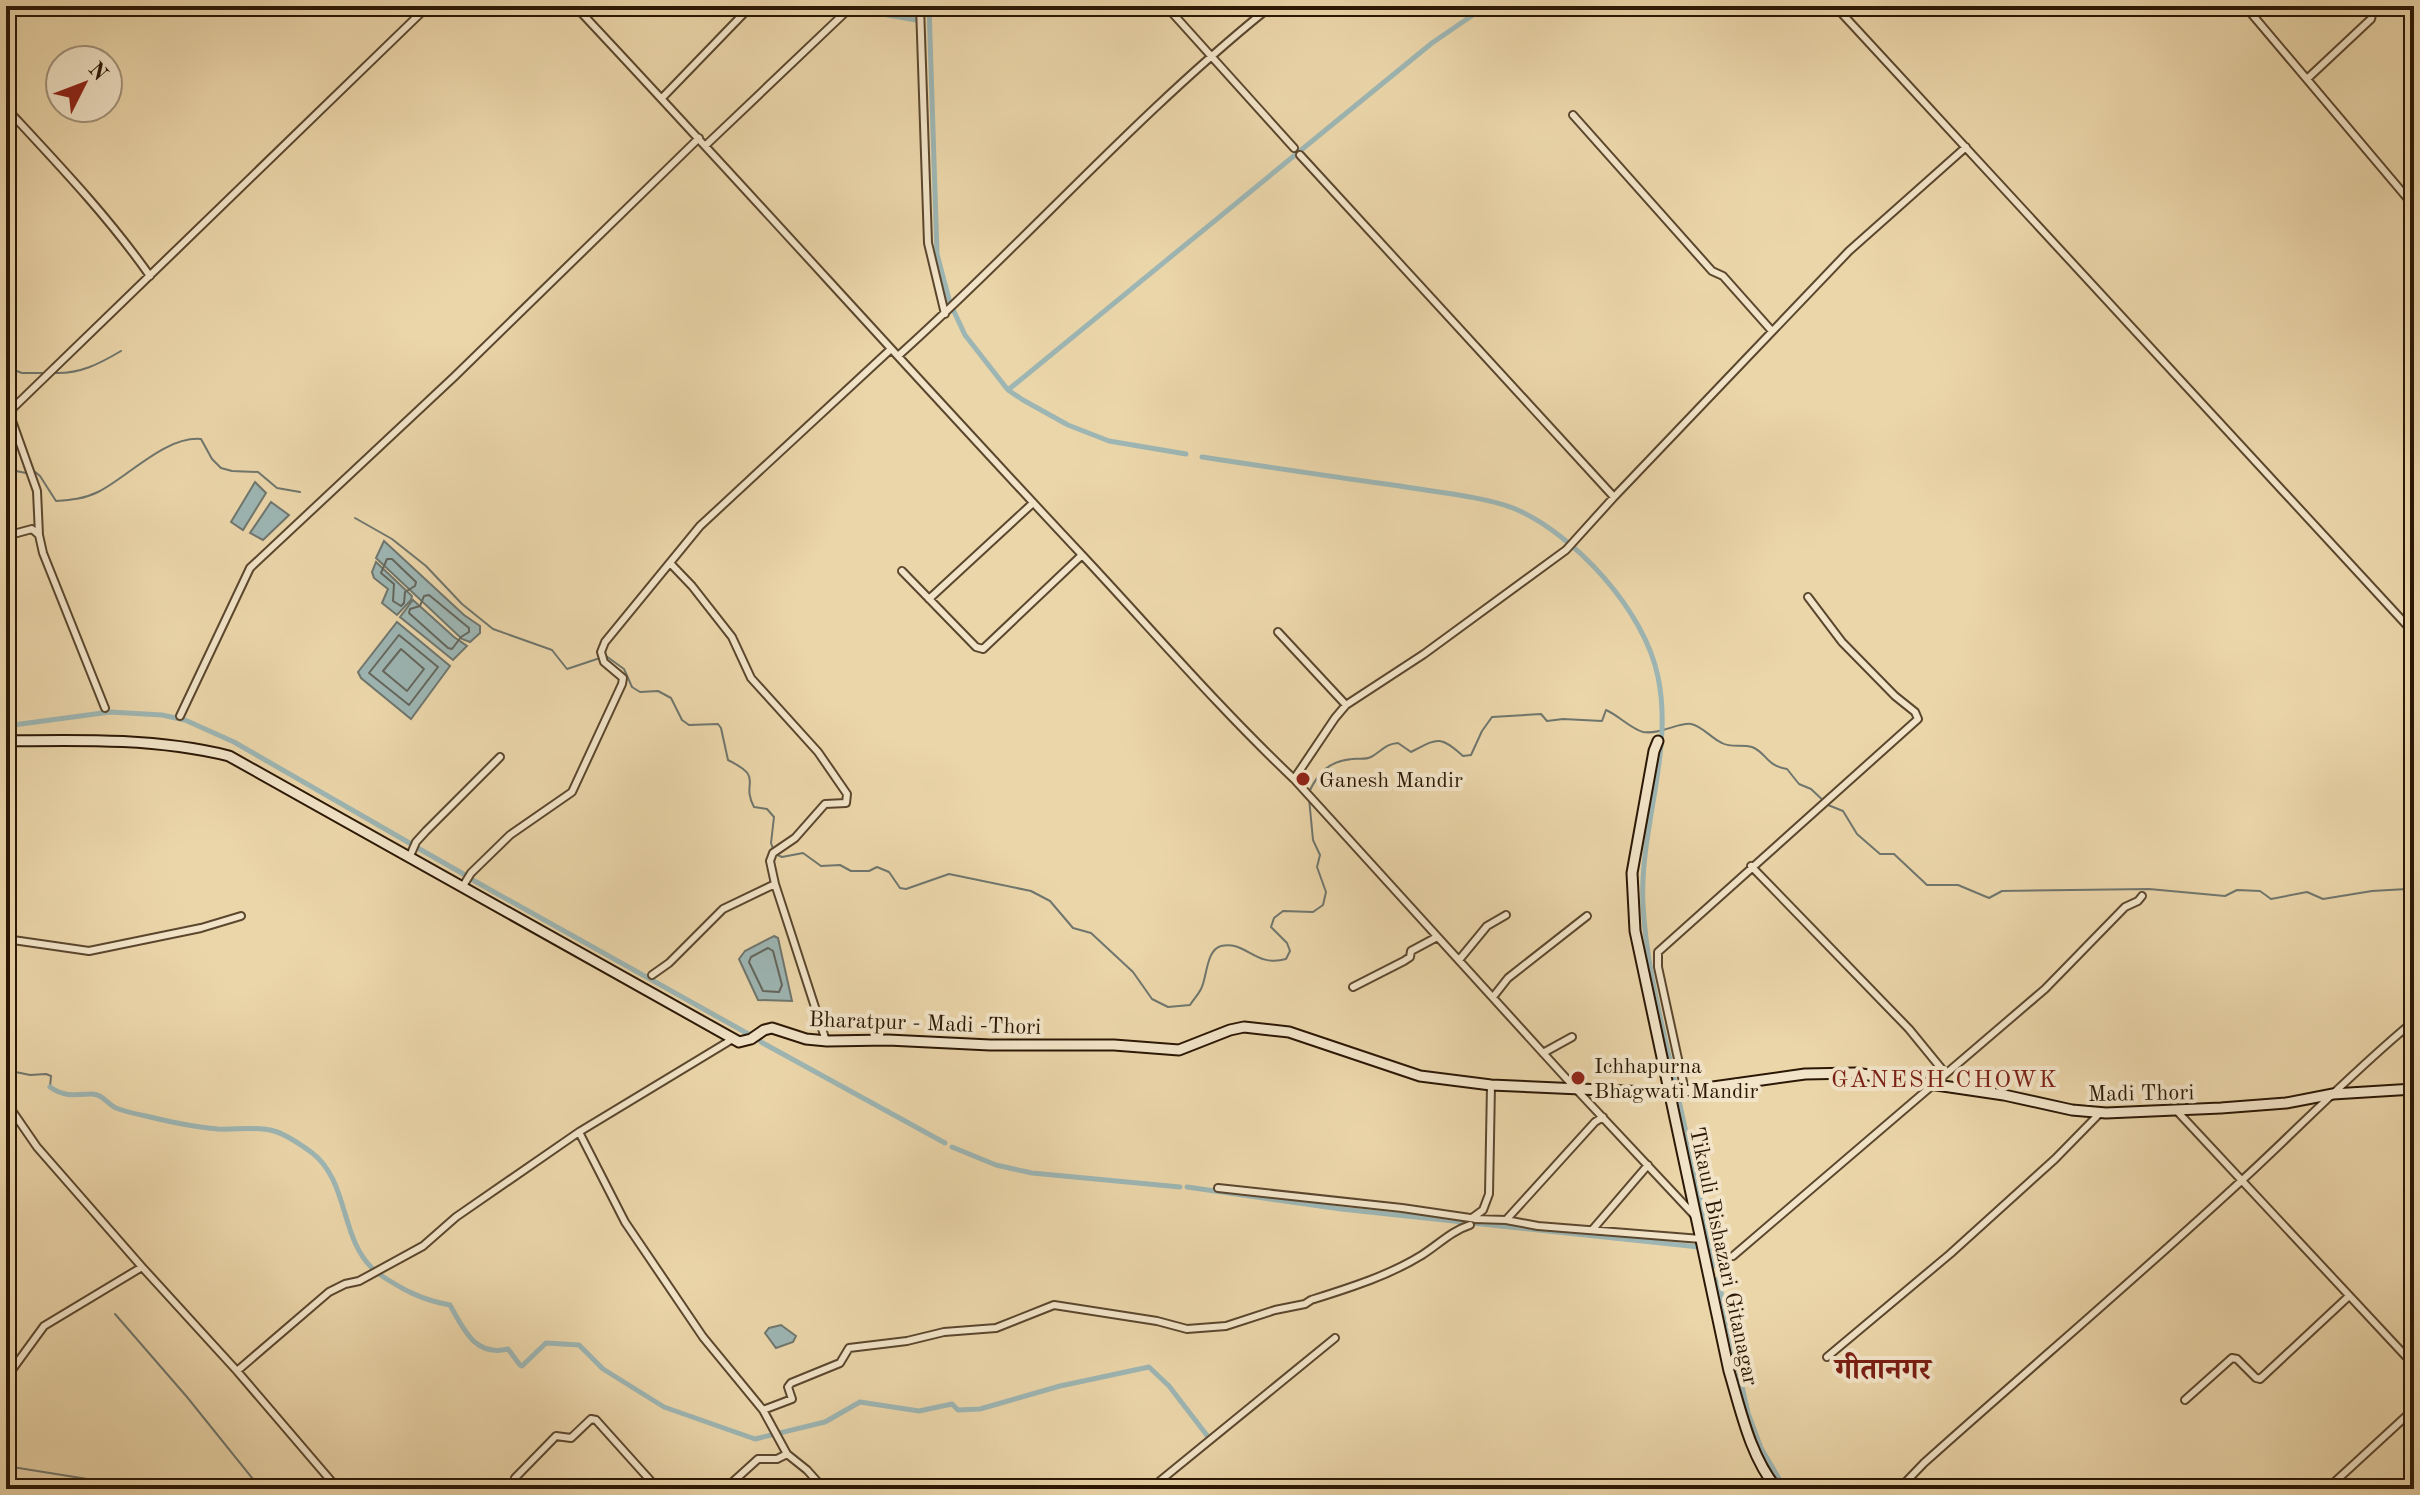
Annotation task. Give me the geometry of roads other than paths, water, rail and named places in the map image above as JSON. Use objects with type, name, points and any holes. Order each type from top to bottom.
[{"type":"main road","points":[[6,741],[118,741],[229,756],[639,984],[731,1040]]},
{"type":"main road","name":"Tikauli Bishazari Gitanagar","points":[[1658,741],[1632,873],[1635,931],[1677,1092],[1698,1218],[1729,1371],[1747,1432],[1777,1489]]},
{"type":"main road","name":"Bharatpur - Madi -Thori","points":[[731,1040],[745,1042],[772,1028],[806,1039],[827,1041],[1114,1045],[1179,1050],[1244,1027],[1289,1032],[1420,1076],[1491,1085],[1677,1092]]},
{"type":"main road","name":"Madi Thori","points":[[1677,1092],[1805,1074],[1855,1073],[2072,1110],[2142,1113],[2286,1103],[2333,1094],[2414,1089]]},
{"type":"street","points":[[6,18],[19,6]]},
{"type":"street","points":[[105,708],[43,553],[37,491],[8,412],[428,6]]},
{"type":"street","points":[[575,6],[1698,1218]]},
{"type":"street","points":[[662,98],[751,6]]},
{"type":"street","points":[[706,145],[852,6]]},
{"type":"street","points":[[920,6],[928,243],[932,271],[946,313]]},
{"type":"street","points":[[1166,6],[1294,148]]},
{"type":"street","points":[[1835,6],[2414,633]]},
{"type":"street","points":[[2245,6],[2414,206]]},
{"type":"street","points":[[2307,79],[2371,19],[2372,15],[2365,6]]},
{"type":"street","points":[[898,356],[955,305],[1017,240],[1211,54],[1265,8]]},
{"type":"street","points":[[6,108],[119,232],[150,276]]},
{"type":"street","points":[[1573,115],[1712,271],[1723,276],[1771,330]]},
{"type":"street","points":[[180,716],[250,568],[328,497],[699,138]]},
{"type":"street","points":[[1294,779],[1346,705],[1424,654],[1571,545],[1849,251],[1966,147]]},
{"type":"street","points":[[1300,155],[1614,497]]},
{"type":"street","points":[[463,886],[471,873],[510,835],[572,792],[622,684],[623,678],[604,662],[601,652],[605,642],[700,526],[891,349]]},
{"type":"street","points":[[929,599],[1033,503]]},
{"type":"street","points":[[6,536],[32,529],[39,535]]},
{"type":"street","points":[[902,571],[976,647],[983,649],[1082,555]]},
{"type":"street","points":[[670,563],[732,637],[751,678],[818,752],[847,794],[846,803],[825,804],[820,808],[795,838],[773,853],[770,861],[827,1041]]},
{"type":"street","points":[[1677,1092],[1658,952],[1918,719],[1842,642],[1808,597]]},
{"type":"street","points":[[1278,632],[1346,705]]},
{"type":"street","points":[[410,856],[416,842],[426,831],[500,757]]},
{"type":"street","points":[[1751,866],[1909,1029],[1945,1073]]},
{"type":"street","points":[[652,975],[669,963],[723,909],[775,884]]},
{"type":"street","points":[[1733,1256],[2045,989],[2125,907],[2142,896]]},
{"type":"street","points":[[1459,960],[1487,926],[1506,915]]},
{"type":"street","points":[[6,939],[89,951],[201,928],[241,916]]},
{"type":"street","points":[[1493,997],[1508,978],[1587,916]]},
{"type":"street","points":[[1353,987],[1404,961],[1410,957],[1411,951],[1437,937]]},
{"type":"street","points":[[1899,1489],[1924,1463],[2241,1181],[2359,1067],[2414,1021]]},
{"type":"street","points":[[1543,1053],[1572,1037]]},
{"type":"street","points":[[237,1371],[329,1292],[389,1266],[423,1246],[456,1217],[579,1132],[731,1040]]},
{"type":"street","points":[[1477,1219],[1472,1218],[1483,1210],[1489,1194],[1491,1085]]},
{"type":"street","points":[[6,1102],[37,1147],[338,1489]]},
{"type":"street","points":[[2176,1110],[2414,1365]]},
{"type":"street","points":[[1827,1357],[1950,1254],[2044,1169],[2101,1112]]},
{"type":"street","points":[[1506,1220],[1603,1117]]},
{"type":"street","points":[[579,1132],[625,1222],[703,1337],[763,1410],[787,1454],[824,1489]]},
{"type":"street","points":[[1593,1229],[1648,1165]]},
{"type":"street","points":[[1218,1188],[1538,1226],[1702,1239]]},
{"type":"street","points":[[763,1410],[788,1402],[792,1399],[788,1387],[791,1383],[840,1363],[849,1348],[907,1341],[944,1332],[996,1328],[1054,1305],[1157,1321],[1187,1329],[1226,1326],[1305,1304],[1358,1284],[1423,1255],[1460,1228],[1470,1225]]},
{"type":"street","points":[[6,1378],[44,1326],[142,1267]]},
{"type":"street","points":[[2185,1400],[2232,1358],[2260,1379],[2349,1296]]},
{"type":"street","points":[[1150,1489],[1335,1338]]},
{"type":"street","points":[[2327,1489],[2413,1414]]},
{"type":"street","points":[[515,1478],[556,1436],[571,1438],[591,1419],[596,1420],[622,1447],[658,1489]]},
{"type":"street","points":[[725,1489],[758,1459],[777,1459],[787,1454]]},
{"type":"street","points":[[6,1473],[20,1489]]},
{"type":"water","points":[[255,482],[266,493],[243,530],[231,522]]},
{"type":"water","points":[[271,502],[289,515],[263,540],[250,533]]},
{"type":"water","points":[[384,541],[480,626],[480,633],[470,642],[462,639],[376,558]]},
{"type":"water","points":[[376,562],[412,596],[397,615],[382,603],[388,589],[374,578],[372,572]]},
{"type":"water","points":[[413,600],[467,646],[453,660],[400,617]]},
{"type":"water","points":[[397,622],[450,666],[411,719],[361,678],[358,672]]},
{"type":"water","points":[[774,936],[778,938],[792,1001],[758,1000],[739,959],[745,951]]},
{"type":"water","points":[[781,1325],[796,1336],[793,1342],[776,1348],[765,1333],[769,1328]]},
{"type":"waterway","points":[[835,6],[846,8]]},
{"type":"waterway","points":[[929,6],[937,254],[950,303],[965,335],[1008,390],[1068,425],[1109,441],[1186,454]]},
{"type":"waterway","points":[[1008,390],[1432,43],[1486,6]]},
{"type":"waterway","points":[[854,9],[916,20]]},
{"type":"waterway","points":[[54,373],[89,367],[121,351]]},
{"type":"waterway","points":[[6,367],[22,373],[44,373]]},
{"type":"waterway","points":[[6,469],[26,473],[34,471],[56,501],[72,500],[98,492],[160,450],[187,440],[201,439],[221,468],[258,472],[277,488],[300,492]]},
{"type":"waterway","points":[[1202,457],[1457,495],[1513,508],[1560,536],[1582,555],[1604,577],[1638,626],[1651,652],[1662,705],[1659,762],[1643,876],[1645,925],[1658,1006],[1715,1266]]},
{"type":"waterway","points":[[355,518],[392,539],[426,566],[462,604],[493,629],[552,650],[567,669],[606,656],[624,669],[632,687],[640,692],[658,691],[671,698],[682,720],[689,725],[718,724],[728,760],[749,776],[750,798],[754,807],[767,809],[774,817],[771,843],[775,854],[782,857],[803,853],[821,866],[840,865],[851,871],[869,871],[877,867],[889,872],[900,888],[906,889],[949,874],[1031,891],[1050,901],[1073,928],[1091,933],[1133,972],[1152,999],[1168,1007],[1190,1005],[1201,989],[1212,953],[1221,946],[1237,947],[1266,960],[1286,959],[1290,951],[1287,943],[1271,927],[1274,918],[1283,911],[1313,912],[1323,905],[1326,892],[1317,867],[1320,855],[1313,840],[1309,798]]},
{"type":"waterway","points":[[1309,792],[1320,774],[1331,765],[1344,760],[1369,758],[1394,744],[1398,743],[1411,752],[1438,741],[1463,756],[1471,755],[1492,717],[1541,714],[1547,721],[1602,721],[1606,710],[1643,732],[1691,724],[1725,744],[1757,750],[1774,765],[1787,769],[1799,784],[1811,789],[1828,805],[1843,811],[1857,834],[1880,854],[1894,854],[1927,885],[1958,885],[1989,898],[2002,891],[2149,889],[2225,896],[2237,890],[2260,891],[2271,899],[2307,892],[2323,899],[2407,889],[2414,885]]},
{"type":"waterway","points":[[6,726],[110,712],[162,715],[185,720],[234,742],[413,845]]},
{"type":"waterway","points":[[416,847],[467,876]]},
{"type":"waterway","points":[[471,879],[752,1036]]},
{"type":"waterway","points":[[761,1042],[945,1143]]},
{"type":"waterway","points":[[6,1070],[30,1075],[46,1074],[51,1076],[50,1087]]},
{"type":"waterway","points":[[50,1087],[65,1094],[94,1094],[131,1113],[173,1122],[218,1129],[254,1128],[279,1132],[288,1137],[323,1164],[339,1193],[362,1257],[373,1269]]},
{"type":"waterway","points":[[952,1147],[996,1165],[1032,1173],[1180,1187]]},
{"type":"waterway","points":[[1187,1187],[1341,1209],[1699,1247]]},
{"type":"waterway","points":[[379,1274],[413,1294],[450,1305],[460,1324],[479,1345],[487,1349],[508,1349],[522,1366],[546,1343],[579,1345],[603,1369],[664,1407],[755,1439],[825,1422],[860,1402],[919,1411],[952,1404],[958,1410],[980,1409],[1060,1386],[1149,1367],[1169,1386],[1209,1438]]},
{"type":"waterway","points":[[1718,1279],[1748,1413],[1761,1448],[1785,1489]]},
{"type":"waterway","points":[[115,1314],[261,1489]]},
{"type":"waterway","points":[[6,1466],[150,1489]]},
{"type":"place","name":"Ganesh Mandir","points":[[1303,779]]},
{"type":"place","name":"Ichhapurna Bhagwati Mandir","points":[[1578,1078]]},
{"type":"district","name":"GANESH CHOWK","points":[[1945,1079]]},
{"type":"district","name":"गीतानगर","points":[[1883,1369]]}]
